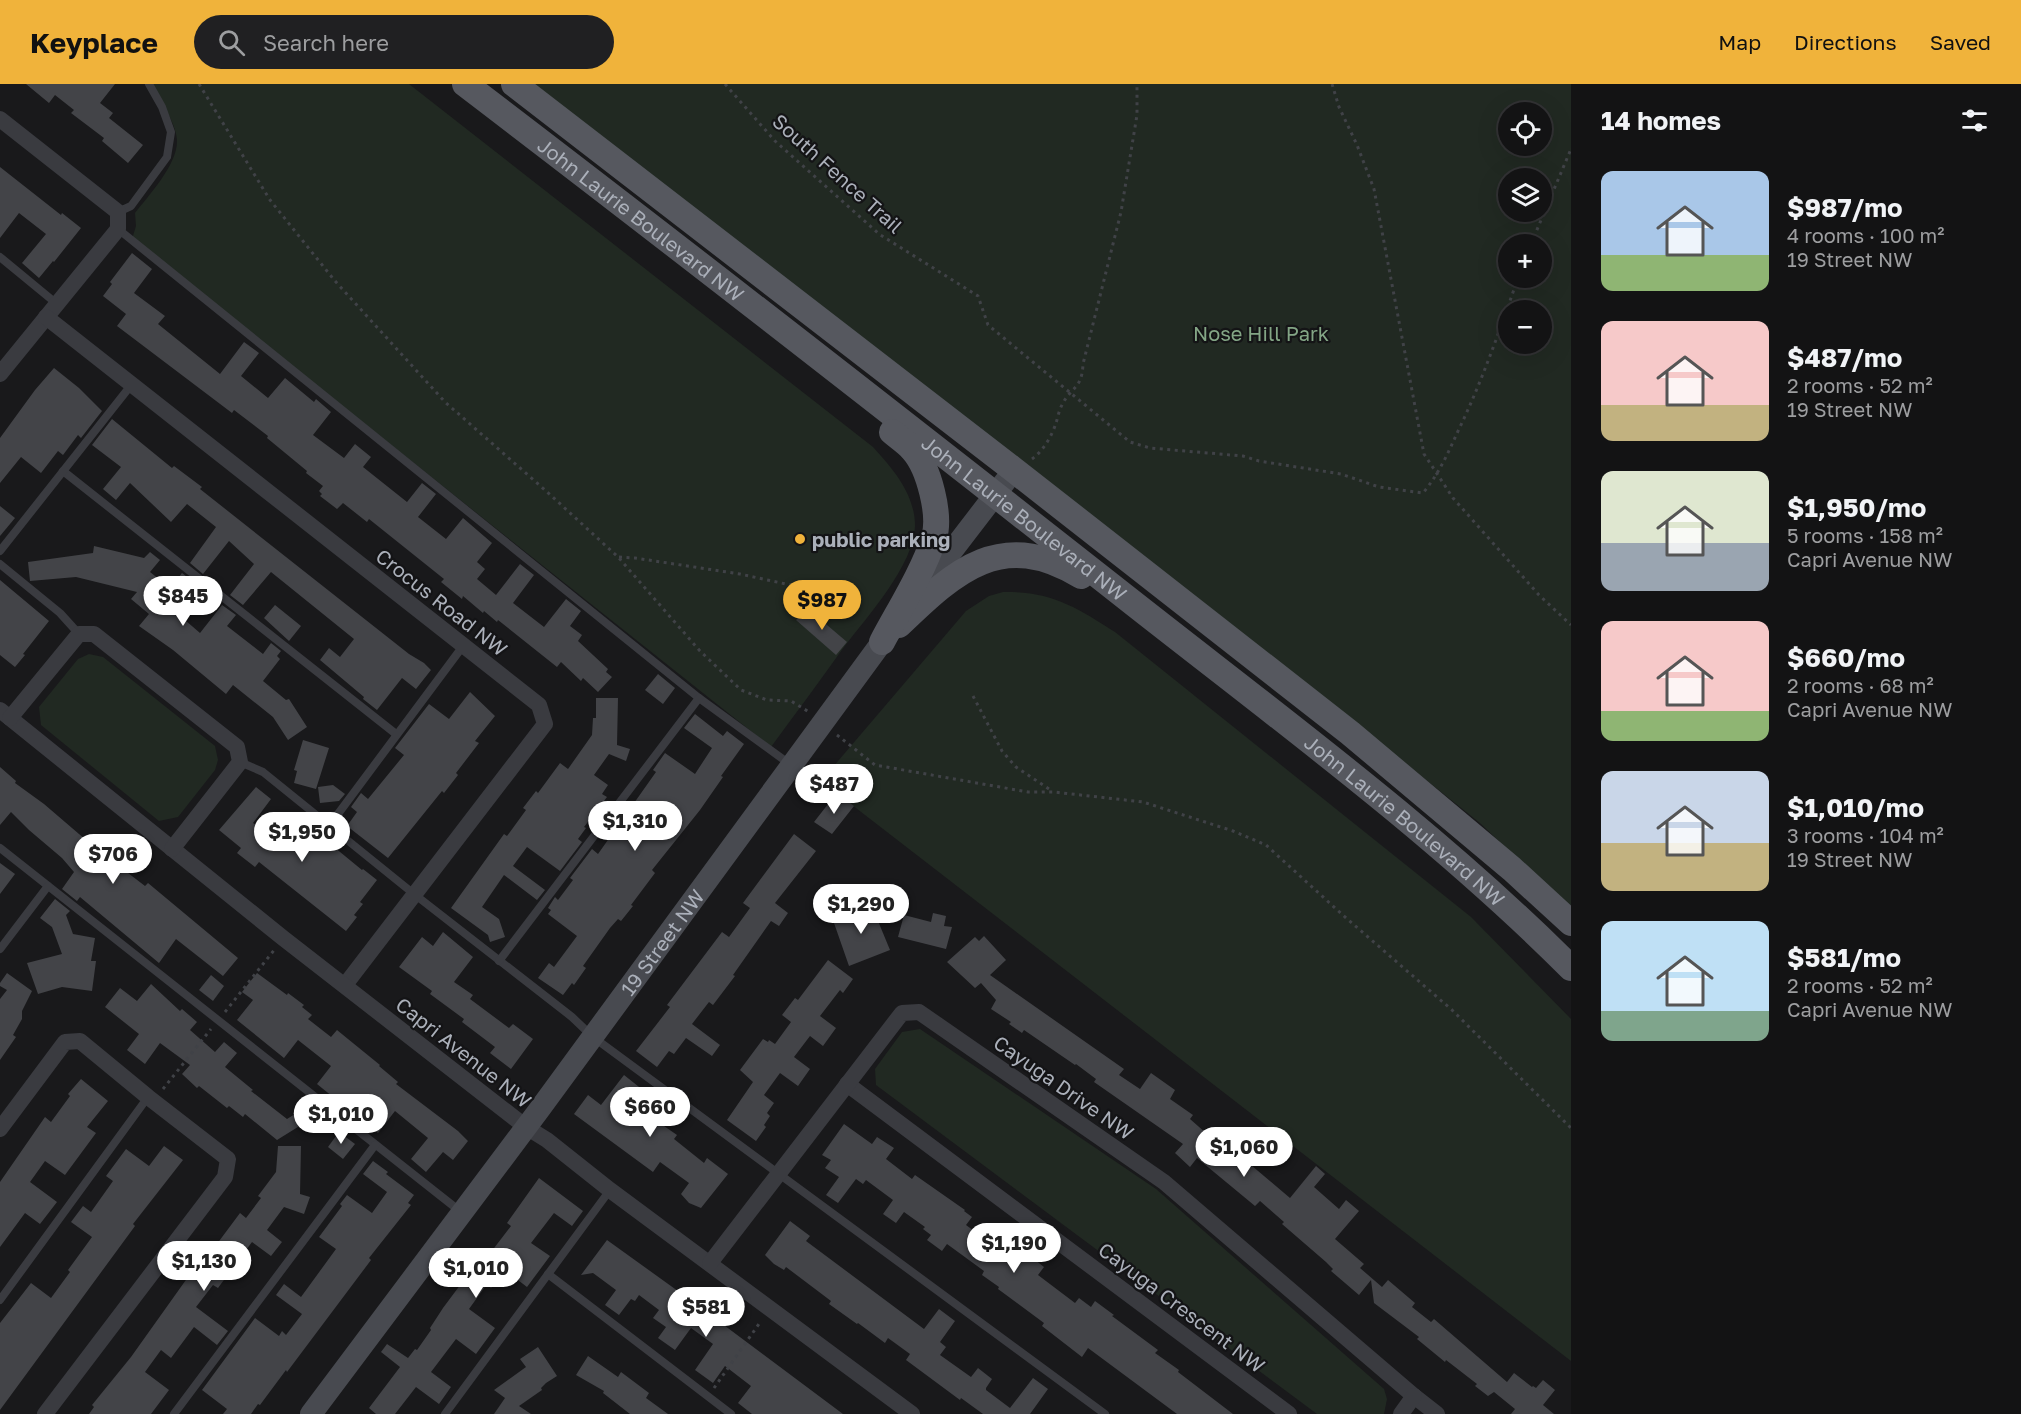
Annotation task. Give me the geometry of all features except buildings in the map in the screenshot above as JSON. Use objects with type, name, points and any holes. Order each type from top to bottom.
[{"type":"main road","name":"John Laurie Boulevard NW","points":[[465,84],[691,256],[1346,769],[1497,898],[1571,968]]},
{"type":"main road","name":"John Laurie Boulevard NW","points":[[514,84],[1350,733],[1512,869],[1571,923]]},
{"type":"main road","points":[[691,256],[744,308],[914,450],[926,472],[935,512],[935,536],[882,642]]},
{"type":"main road","points":[[882,642],[935,590],[971,565],[993,558],[1019,555],[1042,558],[1064,566],[1163,627]]},
{"type":"street","points":[[0,119],[118,221],[52,310],[0,374]]},
{"type":"street","name":"Crocus Road NW","points":[[52,310],[132,384],[539,705],[544,724],[345,985]]},
{"type":"street","name":"19 Street NW","points":[[310,1414],[593,1037],[882,642],[1014,470]]},
{"type":"street","points":[[5,714],[79,634],[94,634],[237,747],[240,762],[172,849]]},
{"type":"street","name":"Capri Avenue NW","points":[[5,714],[283,938],[526,1127],[547,1140],[610,1190],[912,1414]]},
{"type":"street","name":"Cayuga Drive NW","points":[[710,1263],[902,1013],[919,1012],[1164,1182],[1437,1414]]},
{"type":"street","points":[[0,1129],[65,1042],[80,1041],[228,1159],[225,1177],[45,1414]]},
{"type":"street","name":"Cayuga Crescent NW","points":[[847,1084],[1289,1414]]},
{"type":"street","points":[[1401,1414],[1414,1396]]},
{"type":"lane","points":[[149,84],[162,107],[171,132],[166,157],[118,221],[699,698],[791,765]]},
{"type":"lane","points":[[0,257],[52,310]]},
{"type":"lane","points":[[0,551],[132,384]]},
{"type":"lane","points":[[63,471],[396,734]]},
{"type":"lane","points":[[0,564],[60,614],[79,634]]},
{"type":"lane","points":[[329,826],[463,646]]},
{"type":"lane","points":[[500,961],[699,698]]},
{"type":"lane","points":[[240,762],[263,772],[572,1017],[593,1037],[1106,1414]]},
{"type":"lane","points":[[0,848],[462,1213]]},
{"type":"lane","points":[[0,949],[48,886]]},
{"type":"lane","points":[[0,1300],[148,1097]]},
{"type":"lane","points":[[174,1414],[375,1145]]},
{"type":"lane","points":[[445,1414],[610,1190]]},
{"type":"lane","points":[[548,1274],[730,1414]]},
{"type":"path","points":[[200,84],[270,200],[335,281],[445,402],[618,557],[700,651],[741,690],[766,700],[791,701],[802,706]]},
{"type":"path","name":"South Fence Trail","points":[[725,84],[775,141],[879,234],[978,296],[988,325],[1130,441],[1150,448],[1243,456],[1259,461],[1341,474],[1379,487],[1422,492],[1437,476]]},
{"type":"path","points":[[1014,470],[1035,458],[1050,437],[1060,407],[1080,382],[1121,212],[1137,115],[1137,84]]},
{"type":"path","points":[[1332,84],[1339,107],[1374,189],[1424,454],[1453,498],[1539,595],[1571,625]]},
{"type":"path","points":[[1535,234],[1571,149]]},
{"type":"path","points":[[1437,476],[1489,362],[1515,288]]},
{"type":"path","points":[[618,557],[740,574],[795,586]]},
{"type":"path","points":[[973,696],[1002,752],[1016,767],[1054,792]]},
{"type":"path","points":[[835,733],[875,765],[1028,792],[1054,792],[1143,802],[1233,831],[1266,845],[1452,1010],[1571,1128]]},
{"type":"path","points":[[707,1396],[761,1321]]},
{"type":"green space","points":[[150,84],[409,84],[873,447],[895,473],[907,493],[914,514],[913,541],[907,557],[888,590],[771,747],[132,239],[136,226],[135,213],[162,179],[176,149],[174,126]]},
{"type":"green space","name":"Nose Hill Park","points":[[532,84],[1571,84],[1571,910],[1480,823],[1248,638]]},
{"type":"green space","points":[[1003,592],[1035,594],[1062,602],[1115,632],[1471,917],[1571,1019],[1571,1361],[821,781],[966,611],[989,596]]},
{"type":"green space","points":[[89,654],[103,657],[215,746],[218,760],[215,770],[178,817],[159,821],[41,725],[39,707],[78,659]]},
{"type":"green space","points":[[920,1029],[1156,1189],[1384,1389],[1387,1399],[1384,1414],[1317,1414],[876,1085],[875,1069],[902,1032]]},
{"type":"place","name":"public parking","points":[[800,539]]}]
